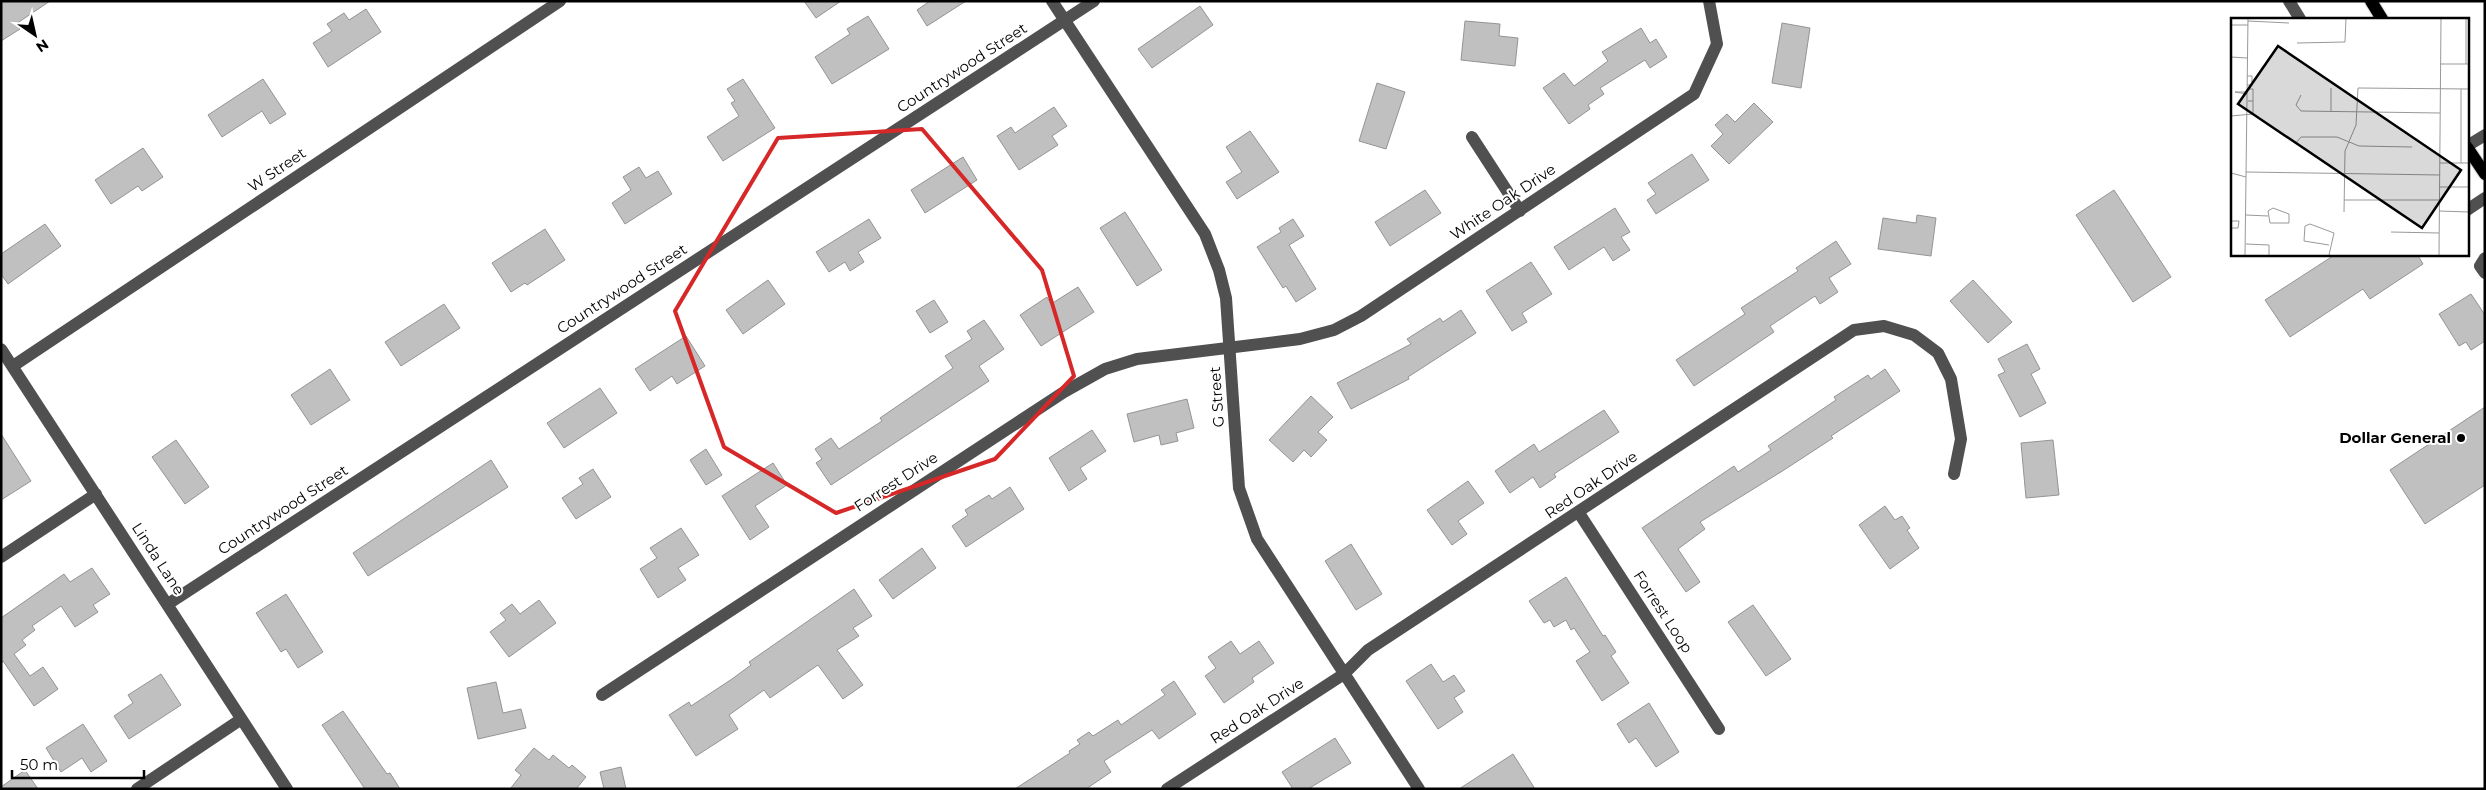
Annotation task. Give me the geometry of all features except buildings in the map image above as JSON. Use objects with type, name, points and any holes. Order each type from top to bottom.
[{"type":"main road","points":[[2371,1],[2381,18]]},
{"type":"main road","points":[[2468,150],[2483,167]]},
{"type":"street","name":"W Street","points":[[13,366],[560,1]]},
{"type":"street","name":"G Street","points":[[1052,1],[1205,234],[1219,270],[1226,298],[1239,488],[1257,540],[1419,789]]},
{"type":"street","name":"Countrywood Street","points":[[168,604],[1094,1]]},
{"type":"street","name":"White Oak Drive","points":[[1230,349],[1300,340],[1334,330],[1361,316],[1694,94],[1717,44],[1709,1]]},
{"type":"street","points":[[2289,1],[2299,18]]},
{"type":"street","points":[[2468,150],[2485,135]]},
{"type":"street","points":[[1472,137],[1520,211]]},
{"type":"street","points":[[2468,209],[2485,198]]},
{"type":"street","points":[[2485,258],[2480,266],[2485,273]]},
{"type":"street","name":"Red Oak Drive","points":[[1167,789],[1344,674],[1368,650],[1579,513],[1854,330],[1884,326],[1914,335],[1938,353],[1951,379],[1961,439],[1954,474]]},
{"type":"street","name":"Linda Lane","points":[[1,349],[168,604],[240,720],[286,789]]},
{"type":"street","name":"Forrest Drive","points":[[602,695],[1055,397],[1097,373],[1137,359],[1230,349]]},
{"type":"street","points":[[1,558],[96,494]]},
{"type":"street","name":"Forrest Loop","points":[[1579,513],[1719,729]]},
{"type":"street","points":[[137,789],[240,720]]},
{"type":"highlighted area","points":[[922,129],[1042,270],[1074,376],[995,459],[836,513],[724,447],[675,311],[778,138]]},
{"type":"place","name":"Dollar General","points":[[2461,438]]}]
